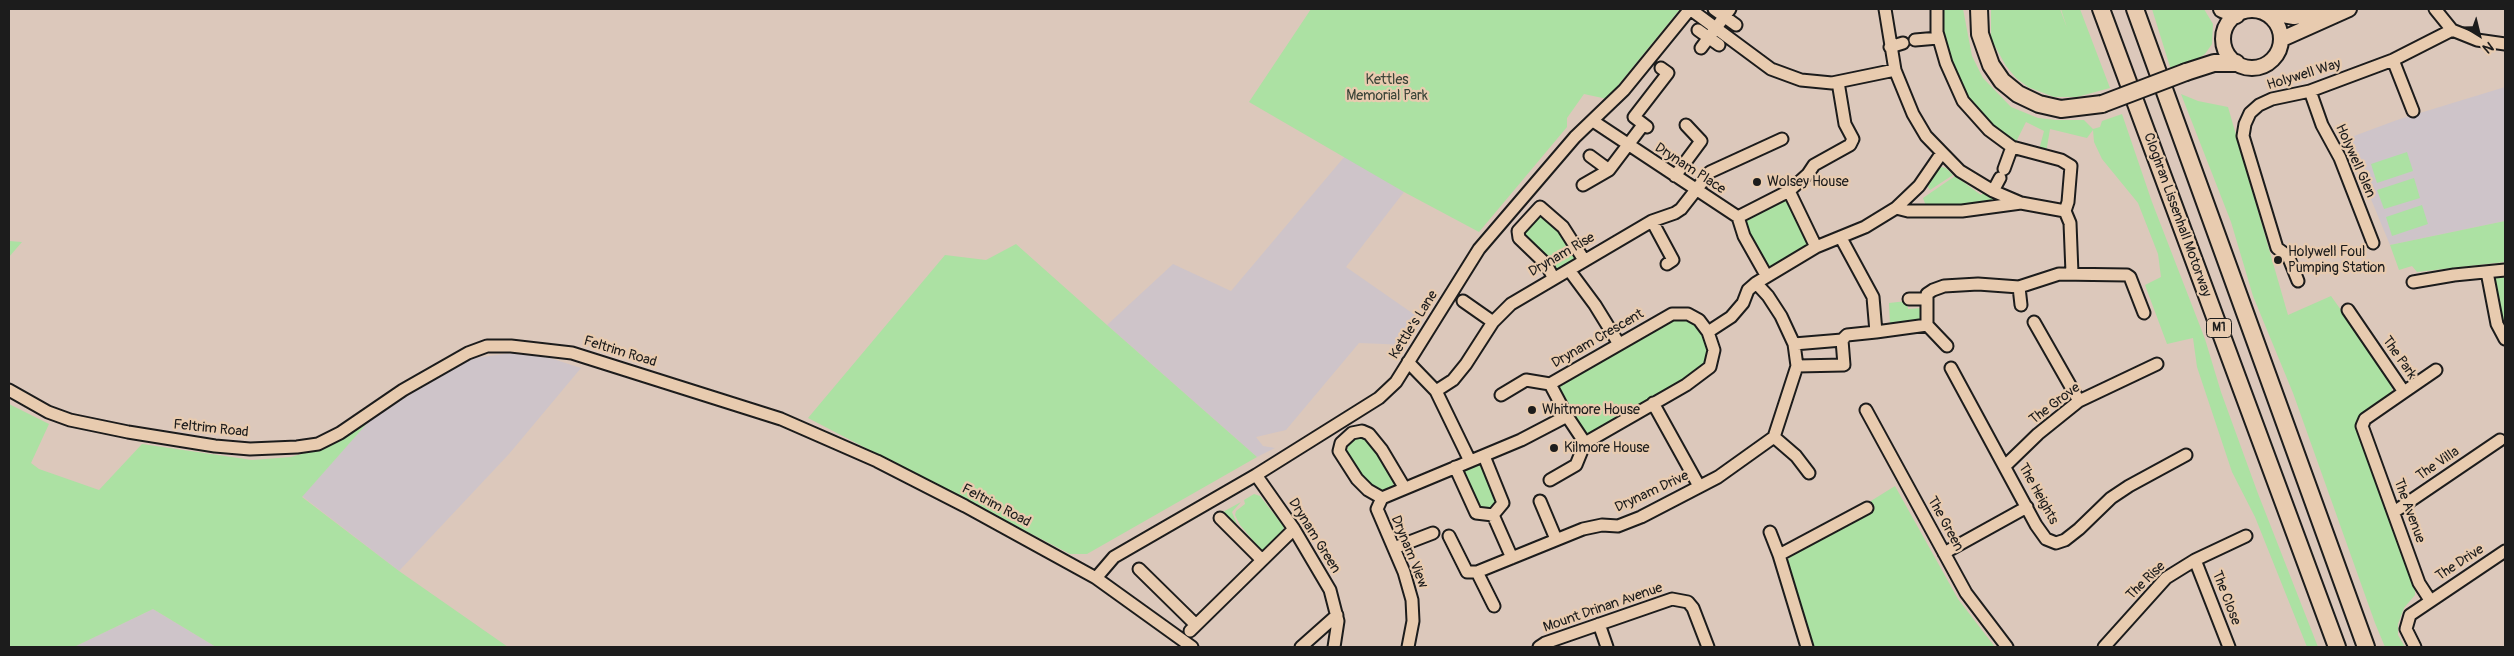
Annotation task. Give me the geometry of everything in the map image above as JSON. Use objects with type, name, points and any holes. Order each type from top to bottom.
[{"type":"highway","points":[[1979,9],[1980,34],[1984,48],[1998,76],[2014,91],[2039,104],[2061,109],[2102,104],[2214,63],[2236,63]]},
{"type":"highway","name":"Cloghran Lissenhall Motorway","points":[[2101,9],[2337,647]]},
{"type":"highway","name":"M1","points":[[2135,9],[2366,647]]},
{"type":"main road","points":[[2264,12],[2277,23],[2282,39],[2276,56],[2262,66],[2253,68],[2236,63],[2227,53],[2224,39],[2229,12],[2246,10],[2264,12],[2294,17],[2307,16],[2324,9]]},
{"type":"main road","points":[[2282,39],[2348,9]]},
{"type":"street","points":[[1690,9],[1714,37]]},
{"type":"street","name":"Kettle's Lane","points":[[1096,578],[1114,558],[1256,475],[1379,398],[1396,382],[1479,249],[1575,138],[1624,90],[1690,9]]},
{"type":"street","points":[[1714,9],[1727,13],[1736,26]]},
{"type":"street","points":[[1885,9],[1895,70],[1913,114],[1926,136],[1941,154],[1960,171],[1993,191],[2020,203],[2061,211],[2070,222],[2072,273]]},
{"type":"street","points":[[1936,9],[1938,38],[1946,63],[1964,101],[1989,130],[2012,147],[2061,160],[2071,166],[2068,202],[2061,211]]},
{"type":"street","points":[[2435,9],[2452,30],[2477,40],[2505,44]]},
{"type":"street","points":[[1701,48],[1714,37],[1727,13]]},
{"type":"street","points":[[1698,30],[1771,69],[1801,80],[1838,82],[1895,70]]},
{"type":"street","name":"Holywell Way","points":[[2298,281],[2288,256],[2277,248],[2243,136],[2245,124],[2250,113],[2259,105],[2272,99],[2310,91],[2393,60],[2452,30]]},
{"type":"street","points":[[1915,40],[1938,38]]},
{"type":"street","points":[[1890,47],[1904,43]]},
{"type":"street","points":[[2393,60],[2413,111]]},
{"type":"street","points":[[1583,185],[1609,170],[1627,145],[1645,126],[1634,117],[1668,73],[1661,68]]},
{"type":"street","points":[[1766,275],[1744,236],[1738,218],[1789,191],[1808,174],[1814,165],[1850,145],[1853,140],[1845,124],[1838,82]]},
{"type":"street","name":"Holywell Glen","points":[[2310,91],[2322,125],[2340,158],[2373,243]]},
{"type":"street","name":"Drynam Place","points":[[1593,121],[1738,218]]},
{"type":"street","points":[[1675,176],[1701,141],[1686,125]]},
{"type":"street","points":[[1696,190],[1710,172],[1782,139]]},
{"type":"street","points":[[1993,191],[2012,147]]},
{"type":"street","points":[[1550,480],[1576,465],[1586,443],[1686,385],[1710,367],[1714,350],[1708,332],[1731,317],[1743,303],[1748,290],[1756,283],[1766,275],[1816,247],[1841,238],[1896,208],[1919,186],[1941,154]]},
{"type":"street","points":[[1590,156],[1609,170]]},
{"type":"street","name":"Drynam Rise","points":[[1436,391],[1453,380],[1493,322],[1511,304],[1652,221],[1681,209],[1696,190]]},
{"type":"street","points":[[1789,191],[1816,247]]},
{"type":"street","points":[[1896,208],[1908,211],[1962,211],[2020,203]]},
{"type":"street","points":[[1553,278],[1546,264],[1518,238],[1518,231],[1540,207],[1563,227],[1584,260]]},
{"type":"street","points":[[1652,221],[1673,260],[1667,264]]},
{"type":"street","points":[[1841,238],[1873,297],[1876,332]]},
{"type":"street","points":[[1569,270],[1595,305],[1619,344]]},
{"type":"street","points":[[2413,282],[2454,275],[2505,270]]},
{"type":"street","points":[[2487,272],[2497,324],[2505,339]]},
{"type":"street","points":[[1947,346],[1927,325],[1927,294],[1944,286],[1978,284],[2019,287],[2059,274],[2127,275],[2130,278],[2144,313]]},
{"type":"street","points":[[1756,283],[1776,306],[1794,344],[1797,366],[1774,437],[1796,456],[1809,473]]},
{"type":"street","points":[[2019,287],[2020,305]]},
{"type":"street","points":[[1909,298],[1927,299]]},
{"type":"street","points":[[1462,301],[1493,322]]},
{"type":"street","name":"The Park","points":[[2348,310],[2404,392],[2436,370]]},
{"type":"street","name":"Drynam Crescent","points":[[1586,443],[1567,416],[1550,384],[1679,312],[1699,320],[1708,332]]},
{"type":"street","points":[[2034,322],[2079,401]]},
{"type":"street","points":[[1794,344],[1842,340],[1847,335],[1927,325]]},
{"type":"street","points":[[1797,366],[1844,365],[1842,340]]},
{"type":"street","name":"Feltrim Road","points":[[9,390],[48,412],[62,417],[128,432],[216,446],[250,449],[297,447],[318,444],[340,433],[403,390],[468,353],[487,346],[549,348],[624,368],[805,428],[877,461],[1096,578],[1192,647]]},
{"type":"street","points":[[1408,362],[1436,391],[1470,461]]},
{"type":"street","name":"The Grove","points":[[2006,466],[2038,434],[2079,401],[2157,364]]},
{"type":"street","name":"The Heights","points":[[1951,368],[2046,539],[2056,544],[2079,530],[2111,498],[2186,455]]},
{"type":"street","points":[[1502,395],[1526,380],[1550,384]]},
{"type":"street","name":"The Avenue","points":[[2404,392],[2362,424],[2419,582],[2430,600]]},
{"type":"street","points":[[1653,403],[1700,486]]},
{"type":"street","name":"The Green","points":[[1866,410],[1966,593],[2007,647]]},
{"type":"street","points":[[1404,487],[1382,450],[1369,434],[1362,431],[1352,433],[1341,443],[1339,451],[1357,479],[1368,490],[1382,498],[1404,487],[1521,440],[1567,416]]},
{"type":"street","name":"Drynam Drive","points":[[1477,572],[1592,526],[1618,526],[1633,520],[1679,499],[1746,459],[1774,437]]},
{"type":"street","name":"The Villa","points":[[2394,512],[2500,440]]},
{"type":"street","points":[[1484,456],[1503,503],[1493,514]]},
{"type":"street","points":[[1455,467],[1476,513],[1493,514]]},
{"type":"street","name":"Drynam Green","points":[[1256,475],[1294,529],[1330,590],[1337,615],[1334,647]]},
{"type":"street","name":"Drynam View","points":[[1382,498],[1377,509],[1409,586],[1412,600],[1413,621],[1408,647]]},
{"type":"street","points":[[1540,501],[1556,539]]},
{"type":"street","points":[[1944,553],[2028,507]]},
{"type":"street","points":[[1779,555],[1867,508]]},
{"type":"street","points":[[1493,514],[1512,558]]},
{"type":"street","points":[[1220,518],[1262,560]]},
{"type":"street","points":[[1139,569],[1193,628],[1294,529]]},
{"type":"street","points":[[1394,548],[1433,532]]},
{"type":"street","points":[[1770,532],[1779,555],[1807,647]]},
{"type":"street","points":[[1449,536],[1467,572],[1477,572],[1494,606]]},
{"type":"street","name":"The Rise","points":[[2104,647],[2166,578],[2195,560],[2246,536]]},
{"type":"street","name":"The Drive","points":[[2430,600],[2505,551]]},
{"type":"street","name":"The Close","points":[[2195,560],[2229,647]]},
{"type":"street","name":"Mount Drinan Avenue","points":[[1539,647],[1672,599],[1688,602],[1693,608],[1708,647]]},
{"type":"street","points":[[2415,647],[2407,634],[2407,620],[2413,611],[2430,600]]},
{"type":"street","points":[[1301,647],[1337,615]]},
{"type":"street","points":[[1599,624],[1607,647]]},
{"type":"shaded area","points":[[2505,87],[2505,221],[2390,245],[2346,139],[2397,120]]},
{"type":"shaded area","points":[[1345,156],[1404,192],[1346,267],[1415,315],[1408,345],[1359,343],[1286,430],[1256,437],[1263,446],[1275,448],[1257,457],[1107,325],[1173,264],[1231,291]]},
{"type":"shaded area","points":[[513,353],[544,356],[581,368],[509,454],[399,571],[302,496],[370,420],[466,359]]},
{"type":"shaded area","points":[[153,609],[216,647],[74,647]]},
{"type":"green space","name":"Kettles Memorial Park","points":[[1311,9],[1680,9],[1607,99],[1584,94],[1567,118],[1567,127],[1479,232],[1404,192],[1249,102]]},
{"type":"green space","points":[[1939,9],[1963,9],[1972,56],[1983,78],[2011,107],[2038,118],[2084,120],[2093,129],[2100,127],[2102,121],[2122,114],[2152,202],[2205,339],[2221,392],[2257,491],[2318,647],[2307,647],[2255,517],[2232,472],[2197,367],[2193,338],[2167,344],[2145,285],[2161,277],[2158,254],[2138,203],[2102,159],[2094,142],[2093,130],[2087,138],[2050,129],[2046,153],[2039,150],[2044,131],[2026,122],[2016,142],[2000,134],[1968,100],[1956,80],[1942,36]]},
{"type":"green space","points":[[1991,9],[2060,9],[2067,28],[2061,9],[2080,9],[2110,88],[2077,97],[2054,97],[2028,87],[2016,78],[2006,66],[1991,39]]},
{"type":"green space","points":[[2152,9],[2204,9],[2213,24],[2212,44],[2205,54],[2196,60],[2171,70]]},
{"type":"green space","points":[[2181,94],[2198,101],[2228,107],[2288,315],[2331,296],[2391,380],[2392,391],[2387,397],[2360,417],[2356,423],[2415,587],[2415,595],[2404,608],[2398,624],[2398,635],[2405,647],[2385,647],[2375,623],[2293,393],[2253,296],[2231,222]]},
{"type":"green space","points":[[2407,152],[2413,171],[2377,183],[2371,164]]},
{"type":"green space","points":[[1938,166],[1946,168],[1953,175],[1930,190],[1926,184]]},
{"type":"green space","points":[[1955,176],[1981,195],[1983,193],[1999,201],[1997,204],[1926,206],[1923,198]]},
{"type":"green space","points":[[2414,178],[2420,198],[2384,209],[2377,190]]},
{"type":"green space","points":[[1782,200],[1788,201],[1809,242],[1807,247],[1772,267],[1765,264],[1751,238],[1745,218]]},
{"type":"green space","points":[[2422,205],[2428,224],[2392,236],[2386,217]]},
{"type":"green space","points":[[1543,214],[1556,227],[1575,258],[1559,269],[1554,269],[1521,234],[1537,216]]},
{"type":"green space","points":[[2505,221],[2505,262],[2417,272],[2412,266],[2399,270],[2390,245]]},
{"type":"green space","points":[[9,241],[22,242],[9,257]]},
{"type":"green space","points":[[1016,244],[1257,457],[1087,554],[1070,554],[808,418],[945,255],[986,260]]},
{"type":"green space","points":[[2505,276],[2505,332],[2501,325],[2494,281],[2495,277]]},
{"type":"green space","points":[[1907,301],[1908,309],[1922,308],[1922,317],[1914,323],[1890,325],[1889,303]]},
{"type":"green space","points":[[1674,319],[1689,319],[1700,331],[1709,349],[1709,355],[1702,370],[1591,435],[1583,433],[1558,389],[1561,383]]},
{"type":"green space","points":[[9,404],[49,424],[31,463],[39,469],[99,490],[142,444],[252,460],[291,457],[318,449],[370,420],[302,497],[399,571],[508,647],[216,647],[153,609],[74,647],[9,647]]},
{"type":"green space","points":[[1365,436],[1372,442],[1395,479],[1392,489],[1386,493],[1377,492],[1365,481],[1347,452],[1348,446],[1355,439]]},
{"type":"green space","points":[[1480,464],[1485,467],[1498,499],[1497,505],[1485,511],[1480,510],[1464,474],[1466,469]]},
{"type":"green space","points":[[1895,486],[1958,599],[1995,647],[1811,647],[1786,565],[1790,556],[1869,513],[1866,504]]},
{"type":"green space","points":[[1254,494],[1260,496],[1284,527],[1282,533],[1262,551],[1240,525],[1235,515],[1236,511],[1245,504],[1244,500]]},
{"type":"green space","points":[[1241,502],[1232,512],[1238,527],[1233,526],[1221,513]]},
{"type":"place","name":"Wolsey House","points":[[1757,182]]},
{"type":"place","name":"Holywell Foul Pumping Station","points":[[2278,260]]},
{"type":"place","name":"Whitmore House","points":[[1532,410]]},
{"type":"place","name":"Kilmore House","points":[[1554,448]]}]
